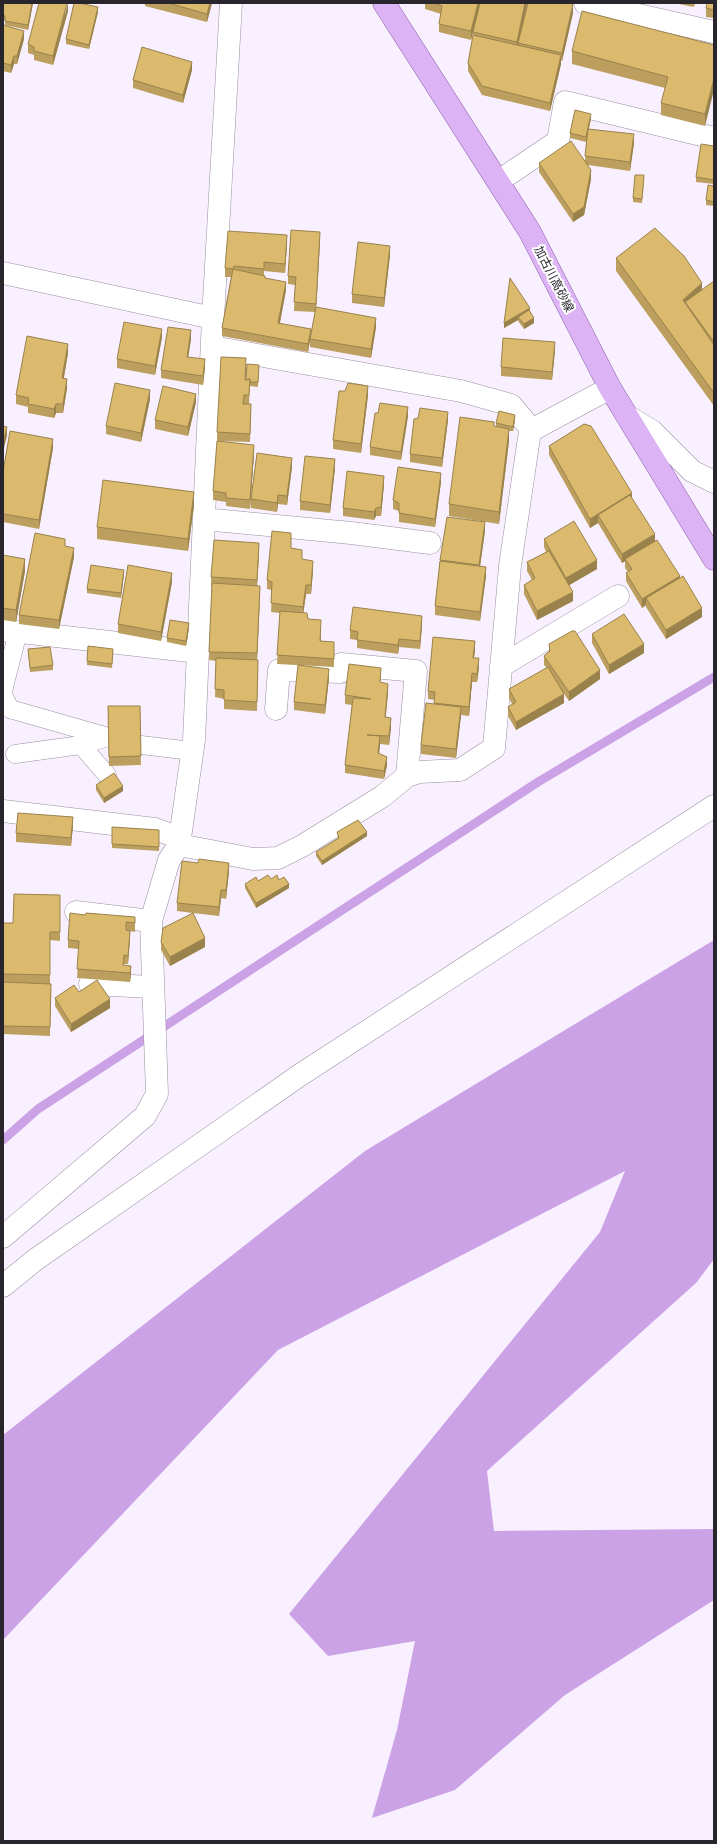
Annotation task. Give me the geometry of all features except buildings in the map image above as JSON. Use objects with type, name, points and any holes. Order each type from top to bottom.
[{"type":"main road","name":"加古川高砂線","points":[[384,3],[530,232],[610,388],[714,559]]},
{"type":"street","points":[[3,1238],[145,1116],[157,1094],[152,993],[151,921],[169,860],[179,842],[192,750],[198,652],[213,318],[231,3]]},
{"type":"street","points":[[585,3],[714,32]]},
{"type":"street","points":[[508,174],[558,141],[565,102],[714,138]]},
{"type":"street","points":[[3,272],[213,318]]},
{"type":"street","points":[[212,347],[461,391],[511,405],[532,430]]},
{"type":"street","points":[[3,811],[155,829],[179,842],[253,859],[278,858],[302,846],[384,796],[407,776],[418,772],[460,770],[494,748],[510,566],[530,431],[610,388]]},
{"type":"street","points":[[627,416],[652,431],[692,471],[714,482]]},
{"type":"street","points":[[204,519],[351,533],[430,543]]},
{"type":"street","points":[[502,666],[618,596]]},
{"type":"street","points":[[11,631],[198,652]]},
{"type":"street","points":[[276,709],[279,670],[341,672],[341,664],[416,671],[407,776]]},
{"type":"street","points":[[3,1286],[35,1260],[300,1075],[714,806]]},
{"type":"street","points":[[76,912],[151,921]]},
{"type":"street","points":[[90,984],[152,993]]},
{"type":"lane","points":[[3,691],[11,631]]},
{"type":"lane","points":[[3,695],[10,709],[108,737],[81,745],[15,754]]},
{"type":"lane","points":[[81,745],[108,775]]},
{"type":"lane","points":[[141,746],[192,750]]},
{"type":"shaded area","points":[[714,940],[714,1259],[696,1283],[487,1471],[494,1531],[714,1529],[714,1600],[565,1695],[455,1790],[372,1818],[397,1730],[415,1641],[328,1656],[289,1614],[600,1232],[625,1171],[278,1350],[3,1640],[3,1435],[365,1151]]},
{"type":"waterway","points":[[3,1140],[38,1109],[538,782],[714,677]]}]
